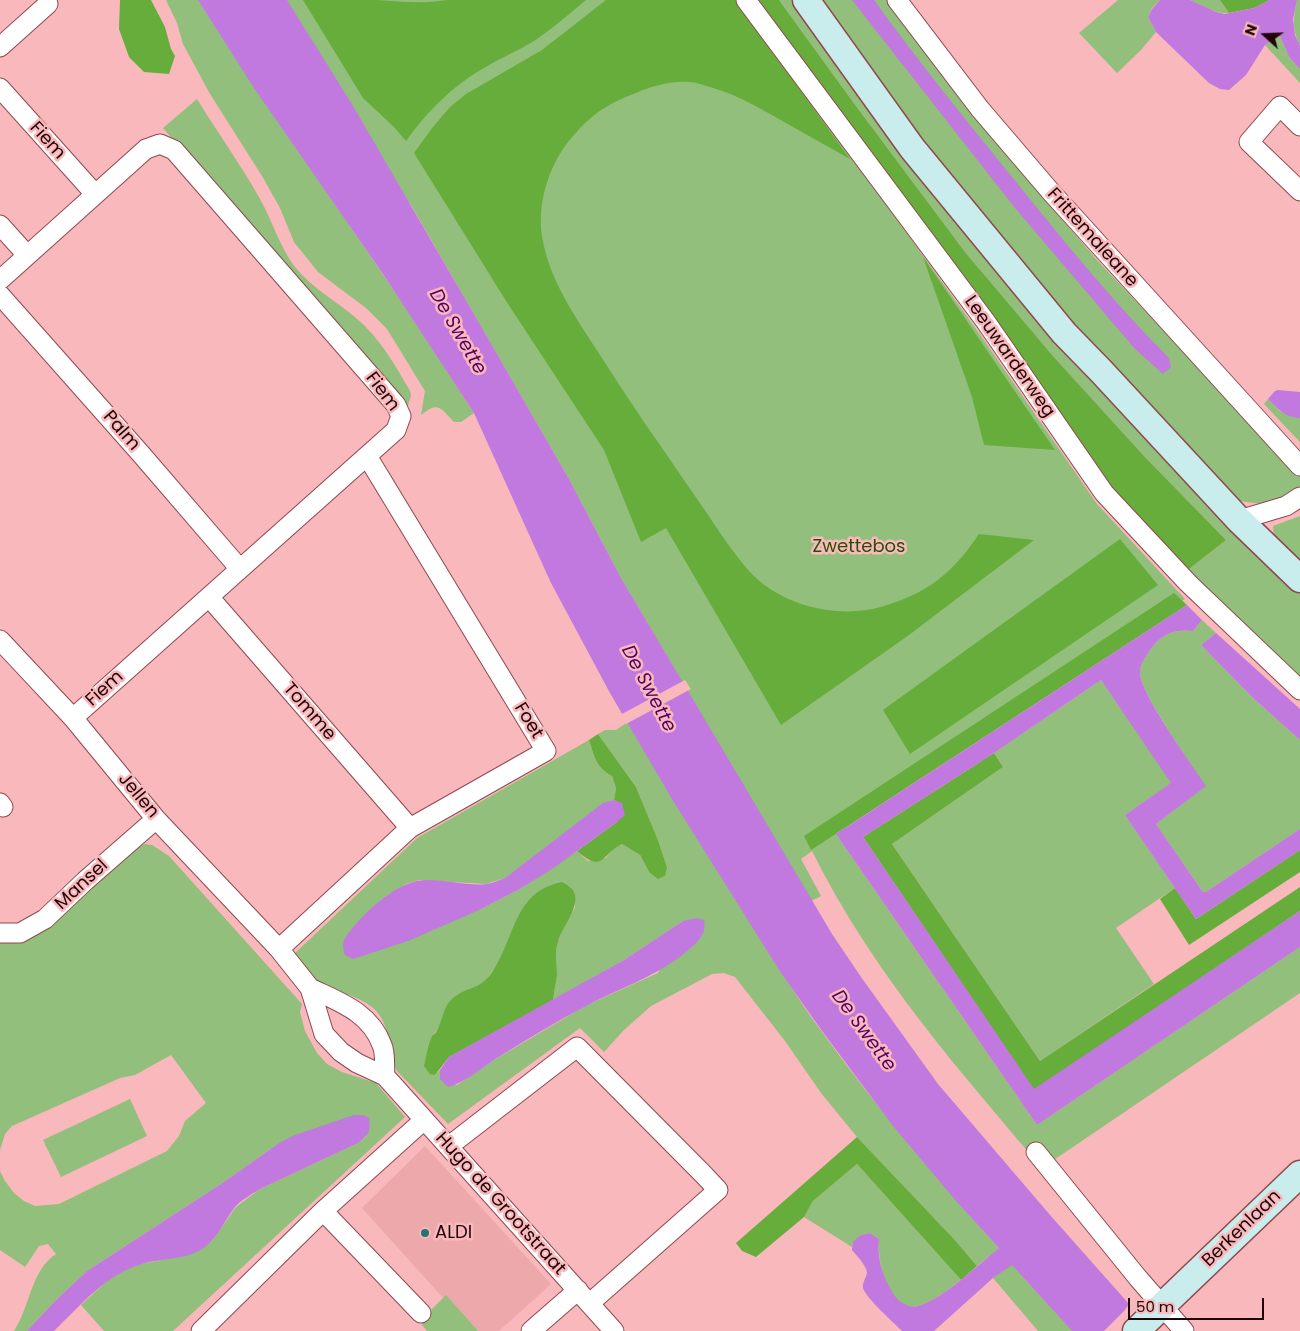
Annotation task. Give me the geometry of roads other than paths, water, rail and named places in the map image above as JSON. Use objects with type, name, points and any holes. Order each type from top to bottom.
[{"type":"main road","points":[[806,0],[912,148],[1064,333],[1239,520],[1300,579]]},
{"type":"main road","name":"Berkenlaan","points":[[1139,1328],[1300,1174]]},
{"type":"street","name":"Leeuwarderweg","points":[[746,0],[986,322],[1104,493],[1188,583],[1300,690]]},
{"type":"street","name":"Frittemaleane","points":[[897,0],[980,109],[1050,192],[1300,466]]},
{"type":"street","points":[[0,47],[48,4]]},
{"type":"street","name":"Fiem","points":[[0,88],[95,194]]},
{"type":"street","points":[[1300,126],[1280,106],[1249,142],[1300,191]]},
{"type":"street","name":"Fiem","points":[[0,280],[146,149],[160,144],[174,150],[396,405],[401,416],[396,430],[73,718]]},
{"type":"street","points":[[0,225],[27,255]]},
{"type":"street","name":"Palm","points":[[0,295],[240,569]]},
{"type":"street","name":"Foet","points":[[278,949],[410,828],[546,751],[366,456]]},
{"type":"street","points":[[1239,520],[1286,506],[1300,497]]},
{"type":"street","name":"Tomme","points":[[209,597],[410,828]]},
{"type":"street","name":"Jellen","points":[[0,640],[73,718],[156,819],[278,949]]},
{"type":"street","name":"Mansel","points":[[0,933],[20,933],[45,920],[85,881],[156,819]]},
{"type":"street","name":"Hugo de Grootstraat","points":[[278,949],[310,988],[324,1034],[341,1052],[357,1063],[385,1076],[614,1331]]},
{"type":"street","name":"Hugo de Grootstraat","points":[[310,988],[367,1019],[383,1046],[385,1076]]},
{"type":"street","points":[[449,1146],[577,1047],[718,1190],[590,1304]]},
{"type":"street","points":[[200,1331],[323,1211],[424,1120]]},
{"type":"street","points":[[1036,1152],[1138,1278],[1184,1331]]},
{"type":"street","points":[[323,1211],[421,1313]]},
{"type":"street","points":[[531,1331],[578,1290]]},
{"type":"water","name":"De Swette","points":[[198,0],[287,0],[353,106],[569,479],[621,578],[832,934],[938,1084],[1129,1304],[1125,1310],[1146,1331],[1072,1331],[1012,1265],[993,1278],[934,1331],[902,1331],[865,1292],[863,1286],[867,1270],[852,1250],[855,1240],[863,1235],[870,1233],[879,1239],[883,1272],[893,1294],[906,1305],[914,1307],[938,1297],[999,1248],[956,1201],[893,1126],[781,973],[672,799],[610,693],[551,583],[474,413],[383,274],[254,88]]},
{"type":"water","points":[[852,0],[874,0],[942,90],[1050,224],[1108,292],[1169,358],[1171,367],[1163,374],[1135,349],[1015,208]]},
{"type":"water","points":[[1160,0],[1190,0],[1225,14],[1254,8],[1270,0],[1297,0],[1293,19],[1295,35],[1300,46],[1300,69],[1289,57],[1280,36],[1265,45],[1246,75],[1229,90],[1220,89],[1209,83],[1156,32],[1148,17]]},
{"type":"water","points":[[1278,390],[1300,392],[1300,418],[1286,415],[1268,399]]},
{"type":"water","points":[[1187,605],[1202,620],[1193,631],[1172,632],[1159,640],[1142,663],[1140,670],[1141,680],[1156,710],[1206,786],[1156,824],[1202,891],[1206,892],[1300,829],[1300,850],[1196,919],[1125,815],[1171,783],[1101,680],[994,753],[863,837],[1034,1089],[1300,911],[1300,947],[1037,1125],[836,834]]},
{"type":"water","points":[[1216,633],[1300,709],[1300,740],[1252,697],[1201,645]]},
{"type":"water","points":[[614,800],[622,803],[625,815],[552,869],[518,890],[479,910],[408,941],[353,959],[345,955],[343,946],[349,932],[375,905],[391,893],[417,881],[434,880],[479,885],[489,884],[505,878],[603,803]]},
{"type":"water","points":[[697,918],[704,920],[704,931],[690,949],[670,964],[564,1018],[461,1082],[448,1087],[440,1079],[440,1070],[449,1057],[624,960],[683,921]]},
{"type":"water","points":[[354,1115],[363,1115],[369,1118],[370,1126],[367,1135],[362,1140],[260,1189],[240,1202],[216,1235],[202,1249],[181,1257],[149,1262],[129,1269],[117,1275],[94,1292],[54,1331],[27,1331],[87,1271],[224,1182],[279,1143],[295,1135]]},
{"type":"place","name":"ALDI","points":[[425,1233]]},
{"type":"park label","name":"Zwettebos","points":[[859,547]]}]
